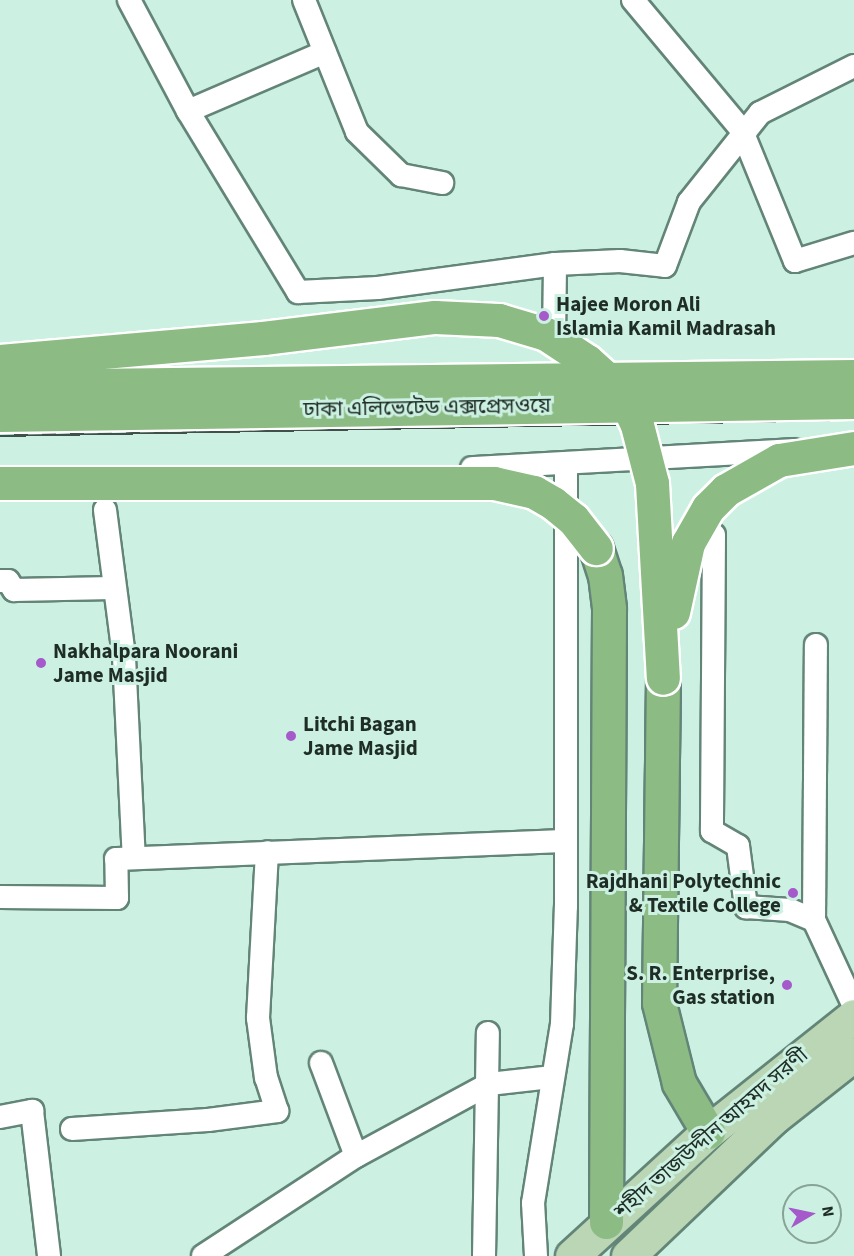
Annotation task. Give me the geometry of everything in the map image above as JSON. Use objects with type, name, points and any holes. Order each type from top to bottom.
[{"type":"highway","points":[[0,361],[228,342],[435,317],[499,320],[546,334],[587,361],[610,382],[626,402],[637,425],[652,483],[663,678],[660,1003],[679,1083],[708,1132]]},
{"type":"highway","name":"ঢাকা এলিভেটেড এক্সপ্রেসওয়ে","points":[[0,386],[854,376]]},
{"type":"highway","name":"ঢাকা এলিভেটেড এক্সপ্রেসওয়ে","points":[[0,415],[854,402]]},
{"type":"highway","points":[[663,678],[681,564],[708,508],[741,479],[779,460],[854,448]]},
{"type":"highway","points":[[0,482],[494,483],[534,492],[573,519],[596,549],[605,575],[609,609],[606,1222]]},
{"type":"main road","name":"শহীদ তাজউদ্দীন আহমদ সরণী","points":[[572,1256],[606,1222],[708,1132],[854,1016]]},
{"type":"main road","name":"শহীদ তাজউদ্দীন আহমদ সরণী","points":[[628,1256],[774,1117],[854,1054]]},
{"type":"street","points":[[129,0],[188,111],[298,292],[378,288],[555,264],[620,261],[665,266],[689,202],[760,113],[854,66]]},
{"type":"street","points":[[304,0],[357,132],[401,175],[442,183]]},
{"type":"street","points":[[633,0],[744,135],[795,261],[854,243]]},
{"type":"street","points":[[188,111],[325,52]]},
{"type":"street","points":[[554,338],[555,264]]},
{"type":"street","points":[[0,391],[452,373],[854,388]]},
{"type":"street","points":[[0,482],[566,466],[745,452],[854,448]]},
{"type":"street","points":[[536,1256],[533,1203],[550,1077],[562,1024],[566,466]]},
{"type":"street","points":[[105,510],[113,588],[124,657],[134,858]]},
{"type":"street","points":[[714,535],[712,831],[738,846],[746,907],[790,910],[814,920]]},
{"type":"street","points":[[0,581],[8,581],[14,590],[113,588]]},
{"type":"street","points":[[816,645],[814,920],[854,1006]]},
{"type":"street","points":[[0,897],[117,898],[116,859],[565,841]]},
{"type":"street","points":[[72,1129],[208,1120],[277,1111],[266,1078],[258,1018],[267,852]]},
{"type":"street","points":[[484,1256],[489,1084],[488,1033]]},
{"type":"street","points":[[321,1063],[356,1156]]},
{"type":"street","points":[[203,1256],[356,1156],[489,1084],[550,1077]]},
{"type":"street","points":[[0,1117],[32,1111],[49,1256]]},
{"type":"tram line","points":[[0,414],[854,400]]},
{"type":"railway","points":[[0,433],[854,417]]},
{"type":"place","name":"Hajee Moron Ali Islamia Kamil Madrasah","points":[[544,316]]},
{"type":"place","name":"Nakhalpara Noorani Jame Masjid","points":[[41,663]]},
{"type":"place","name":"Litchi Bagan Jame Masjid","points":[[291,736]]},
{"type":"place","name":"Rajdhani Polytechnic & Textile College","points":[[793,893]]},
{"type":"place","name":"S. R. Enterprise, Gas station","points":[[787,985]]}]
